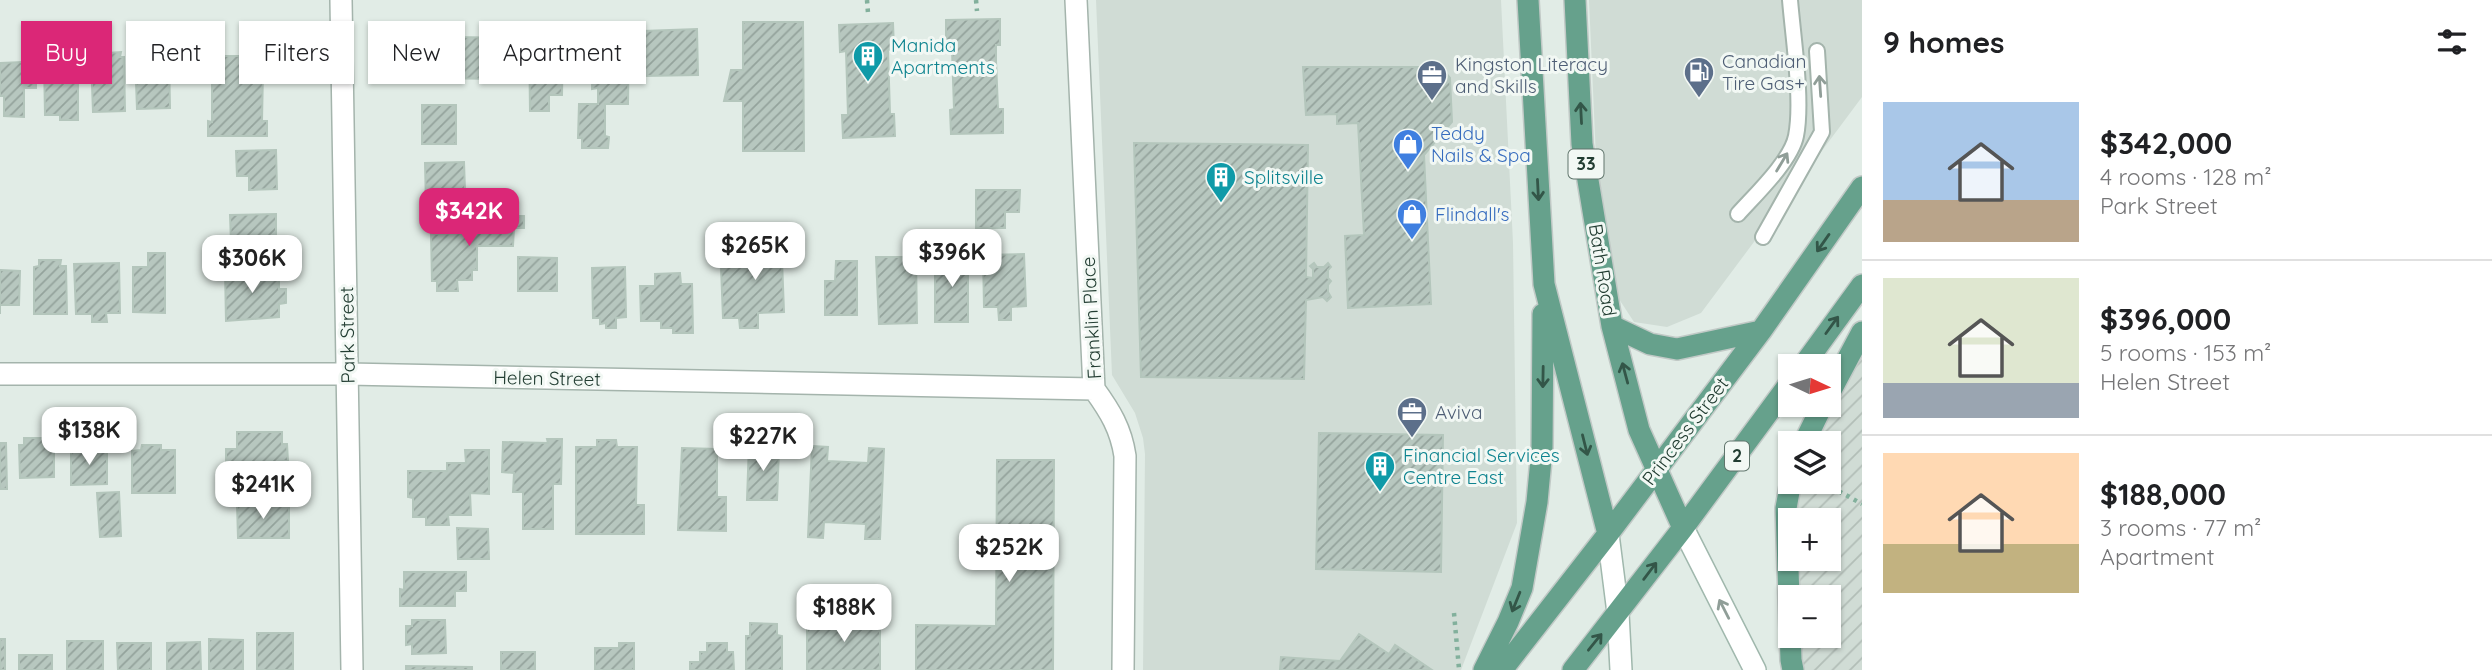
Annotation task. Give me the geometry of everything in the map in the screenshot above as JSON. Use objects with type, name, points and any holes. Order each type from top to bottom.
[{"type":"main road","points":[[1484,670],[1522,588],[1537,502],[1542,449],[1544,284],[1528,0]]},
{"type":"main road","name":"Bath Road","points":[[1575,0],[1583,144],[1612,326],[1639,430],[1683,528]]},
{"type":"main road","name":"Princess Street","points":[[1502,670],[1761,331],[1862,187]]},
{"type":"main road","points":[[1544,284],[1608,534]]},
{"type":"main road","points":[[1812,354],[1862,285]]},
{"type":"main road","points":[[1612,326],[1650,344],[1677,349],[1761,331]]},
{"type":"main road","points":[[1841,371],[1862,332]]},
{"type":"main road","name":"2","points":[[1573,670],[1778,399]]},
{"type":"main road","points":[[1789,494],[1786,508],[1793,670]]},
{"type":"street","name":"Park Street","points":[[341,0],[352,670]]},
{"type":"street","name":"Franklin Place","points":[[1076,0],[1094,389],[1115,420],[1122,437],[1125,456],[1123,670]]},
{"type":"street","name":"Helen Street","points":[[0,374],[348,374],[1094,389]]},
{"type":"street","points":[[1683,528],[1755,670]]},
{"type":"street","points":[[1608,534],[1618,614],[1621,670]]},
{"type":"lane","points":[[1738,214],[1778,170],[1796,138],[1798,102],[1790,0]]},
{"type":"lane","points":[[1763,236],[1822,132],[1817,51]]},
{"type":"path","points":[[867,0],[868,13]]},
{"type":"path","points":[[976,0],[977,11]]},
{"type":"path","points":[[1841,492],[1862,504]]},
{"type":"path","points":[[1454,613],[1459,670]]},
{"type":"shaded area","points":[[1096,0],[1501,0],[1513,243],[1517,523],[1461,670],[1143,670],[1145,454],[1135,413],[1112,375]]},
{"type":"shaded area","points":[[1589,0],[1862,0],[1862,97],[1701,313],[1667,327],[1634,322],[1619,299],[1596,158]]},
{"type":"shaded area","points":[[1862,329],[1862,670],[1796,670],[1790,648],[1841,648],[1841,585],[1787,585],[1787,571],[1841,571],[1841,508],[1792,508],[1794,494],[1841,494],[1841,431],[1808,431],[1813,417],[1841,417],[1841,362]]},
{"type":"building","points":[[1000,19],[1000,45],[996,45],[996,61],[998,109],[1003,109],[1003,133],[951,134],[950,110],[954,109],[952,47],[946,47],[946,20]]},
{"type":"building","points":[[743,22],[803,22],[804,151],[743,151],[743,101],[724,101],[731,70],[743,70]]},
{"type":"building","name":"Manida Apartments","points":[[893,23],[894,49],[888,50],[890,114],[894,114],[895,136],[843,138],[842,115],[848,115],[846,51],[840,52],[839,25]]},
{"type":"building","points":[[697,29],[698,75],[646,76],[646,31]]},
{"type":"building","points":[[465,37],[479,37],[479,79],[465,79]]},
{"type":"building","points":[[121,52],[120,57],[124,57],[125,111],[93,112],[92,84],[112,84],[112,53]]},
{"type":"building","points":[[225,56],[239,56],[239,84],[263,84],[262,121],[267,121],[267,136],[208,136],[208,121],[212,122],[212,84],[225,84]]},
{"type":"building","points":[[21,62],[21,84],[36,84],[36,88],[24,88],[24,117],[4,116],[4,96],[0,96],[0,63]]},
{"type":"building","points":[[1303,67],[1441,67],[1450,78],[1452,122],[1424,155],[1431,304],[1348,308],[1345,236],[1364,235],[1358,123],[1337,124],[1337,114],[1306,115]]},
{"type":"building","points":[[44,84],[78,84],[78,120],[60,120],[60,115],[45,115]]},
{"type":"building","points":[[136,84],[170,84],[170,108],[137,109]]},
{"type":"building","points":[[530,84],[562,84],[562,95],[549,95],[549,111],[530,111]]},
{"type":"building","points":[[592,84],[628,84],[628,104],[605,104],[605,136],[609,137],[608,148],[582,148],[582,138],[578,138],[579,104],[598,104],[598,88],[592,89]]},
{"type":"building","points":[[422,105],[456,105],[456,144],[422,144]]},
{"type":"building","name":"Splitsville","points":[[1134,143],[1308,145],[1306,277],[1313,278],[1313,269],[1310,266],[1314,263],[1317,267],[1324,267],[1328,263],[1331,267],[1328,270],[1328,278],[1331,281],[1328,292],[1331,297],[1327,301],[1323,297],[1306,300],[1304,379],[1141,377]]},
{"type":"building","points":[[276,150],[277,189],[249,190],[249,176],[237,176],[236,151]]},
{"type":"building","points":[[464,162],[465,190],[455,191],[456,205],[426,206],[425,163]]},
{"type":"building","points":[[976,190],[1020,190],[1019,212],[1005,212],[1005,228],[976,228]]},
{"type":"building","points":[[514,213],[514,216],[524,216],[524,228],[514,228],[513,246],[477,246],[477,270],[472,270],[472,280],[457,280],[458,291],[437,291],[437,281],[432,281],[431,234],[473,233],[473,214]]},
{"type":"building","points":[[276,214],[276,252],[249,252],[249,242],[231,242],[230,215]]},
{"type":"building","points":[[781,234],[784,312],[758,313],[758,328],[740,328],[739,318],[723,318],[721,267],[747,266],[745,235]]},
{"type":"building","points":[[148,253],[165,253],[165,313],[133,312],[133,267],[148,267]]},
{"type":"building","points":[[1024,254],[1026,306],[1011,307],[1011,320],[999,320],[998,307],[984,307],[983,255]]},
{"type":"building","points":[[968,256],[968,322],[935,322],[935,257]]},
{"type":"building","points":[[518,257],[557,258],[557,291],[518,291]]},
{"type":"building","points":[[876,257],[916,257],[917,323],[879,324]]},
{"type":"building","points":[[39,260],[61,260],[60,266],[66,266],[67,314],[34,314],[34,267],[39,266]]},
{"type":"building","points":[[836,261],[857,261],[857,315],[825,315],[825,281],[835,281]]},
{"type":"building","points":[[119,263],[120,313],[106,313],[107,322],[92,322],[92,314],[76,314],[74,264]]},
{"type":"building","points":[[625,267],[626,317],[616,318],[616,328],[606,328],[606,323],[600,324],[600,318],[593,318],[592,268]]},
{"type":"building","points":[[0,270],[20,271],[19,305],[0,305]]},
{"type":"building","points":[[225,270],[256,270],[256,275],[279,274],[279,289],[286,289],[286,303],[279,304],[279,317],[226,321]]},
{"type":"building","points":[[680,273],[681,284],[692,284],[693,333],[673,333],[673,328],[661,328],[661,321],[641,321],[640,286],[655,286],[655,274]]},
{"type":"building","points":[[237,432],[282,432],[282,444],[287,444],[288,461],[283,461],[283,479],[238,479],[238,468],[226,468],[226,449],[237,449]]},
{"type":"building","name":"Financial Services Centre East","points":[[1319,433],[1443,435],[1441,572],[1316,569]]},
{"type":"building","points":[[24,438],[50,438],[49,445],[54,444],[54,477],[20,478],[19,445],[24,445]]},
{"type":"building","points":[[547,439],[562,439],[561,484],[553,484],[553,529],[523,529],[523,492],[513,492],[514,473],[502,472],[503,442],[548,443]]},
{"type":"building","points":[[597,440],[616,440],[617,447],[637,447],[636,505],[644,505],[644,534],[576,534],[576,447],[597,447]]},
{"type":"building","points":[[0,443],[6,443],[7,489],[0,489]]},
{"type":"building","points":[[749,443],[766,444],[765,449],[779,450],[777,500],[747,500]]},
{"type":"building","points":[[142,445],[161,445],[161,450],[175,450],[175,493],[132,493],[132,451],[141,450]]},
{"type":"building","points":[[812,446],[828,447],[827,461],[868,463],[869,448],[884,449],[880,539],[865,539],[866,524],[824,522],[823,538],[808,537]]},
{"type":"building","points":[[682,448],[717,449],[717,497],[726,497],[726,531],[678,530]]},
{"type":"building","points":[[71,449],[107,449],[107,484],[71,485]]},
{"type":"building","points":[[465,450],[489,450],[489,494],[470,493],[471,515],[448,515],[449,525],[426,525],[426,517],[413,517],[413,498],[408,497],[408,471],[447,471],[447,463],[466,463]]},
{"type":"building","points":[[997,460],[1054,460],[1053,670],[916,670],[916,625],[996,626]]},
{"type":"building","points":[[119,492],[121,536],[100,537],[97,493]]},
{"type":"building","points":[[237,504],[289,504],[289,538],[238,538]]},
{"type":"building","points":[[457,528],[488,529],[489,559],[458,559]]},
{"type":"building","points":[[404,572],[466,572],[466,591],[455,591],[455,606],[400,606],[400,589],[404,590]]},
{"type":"building","points":[[807,610],[822,610],[822,625],[864,625],[864,610],[880,610],[880,670],[807,670]]},
{"type":"building","points":[[412,620],[445,620],[446,653],[412,654],[412,644],[406,645],[406,626],[412,626]]},
{"type":"building","points":[[750,623],[777,624],[777,635],[782,636],[782,670],[746,670],[746,636],[750,636]]},
{"type":"building","points":[[257,633],[293,633],[293,670],[257,670]]},
{"type":"building","points":[[1359,634],[1389,654],[1395,645],[1432,670],[1280,670],[1281,657],[1340,661]]},
{"type":"building","points":[[0,639],[5,639],[5,670],[0,670]]},
{"type":"building","points":[[209,639],[243,640],[243,670],[209,670]]},
{"type":"building","points":[[67,641],[103,641],[103,670],[67,670]]},
{"type":"building","points":[[200,642],[201,670],[167,670],[167,643]]},
{"type":"building","points":[[117,643],[151,643],[151,670],[118,670]]},
{"type":"building","points":[[619,643],[634,643],[634,670],[595,670],[595,648],[619,648]]},
{"type":"building","points":[[707,643],[727,643],[727,652],[733,652],[734,670],[690,670],[690,662],[700,662],[700,652],[707,652]]},
{"type":"building","points":[[501,652],[535,652],[535,670],[501,670]]},
{"type":"building","points":[[19,655],[52,655],[52,670],[19,670]]},
{"type":"building","points":[[406,666],[472,667],[472,670],[406,670]]},
{"type":"place","name":"Manida Apartments","points":[[868,83]]},
{"type":"place","name":"Canadian Tire Gas+","points":[[1699,99]]},
{"type":"place","name":"Kingston Literacy and Skills","points":[[1432,102]]},
{"type":"place","name":"Teddy Nails & Spa","points":[[1408,171]]},
{"type":"place","name":"Splitsville","points":[[1221,204]]},
{"type":"place","name":"Flindall's","points":[[1412,241]]},
{"type":"place","name":"Aviva","points":[[1412,439]]},
{"type":"place","name":"Financial Services Centre East","points":[[1380,493]]}]
